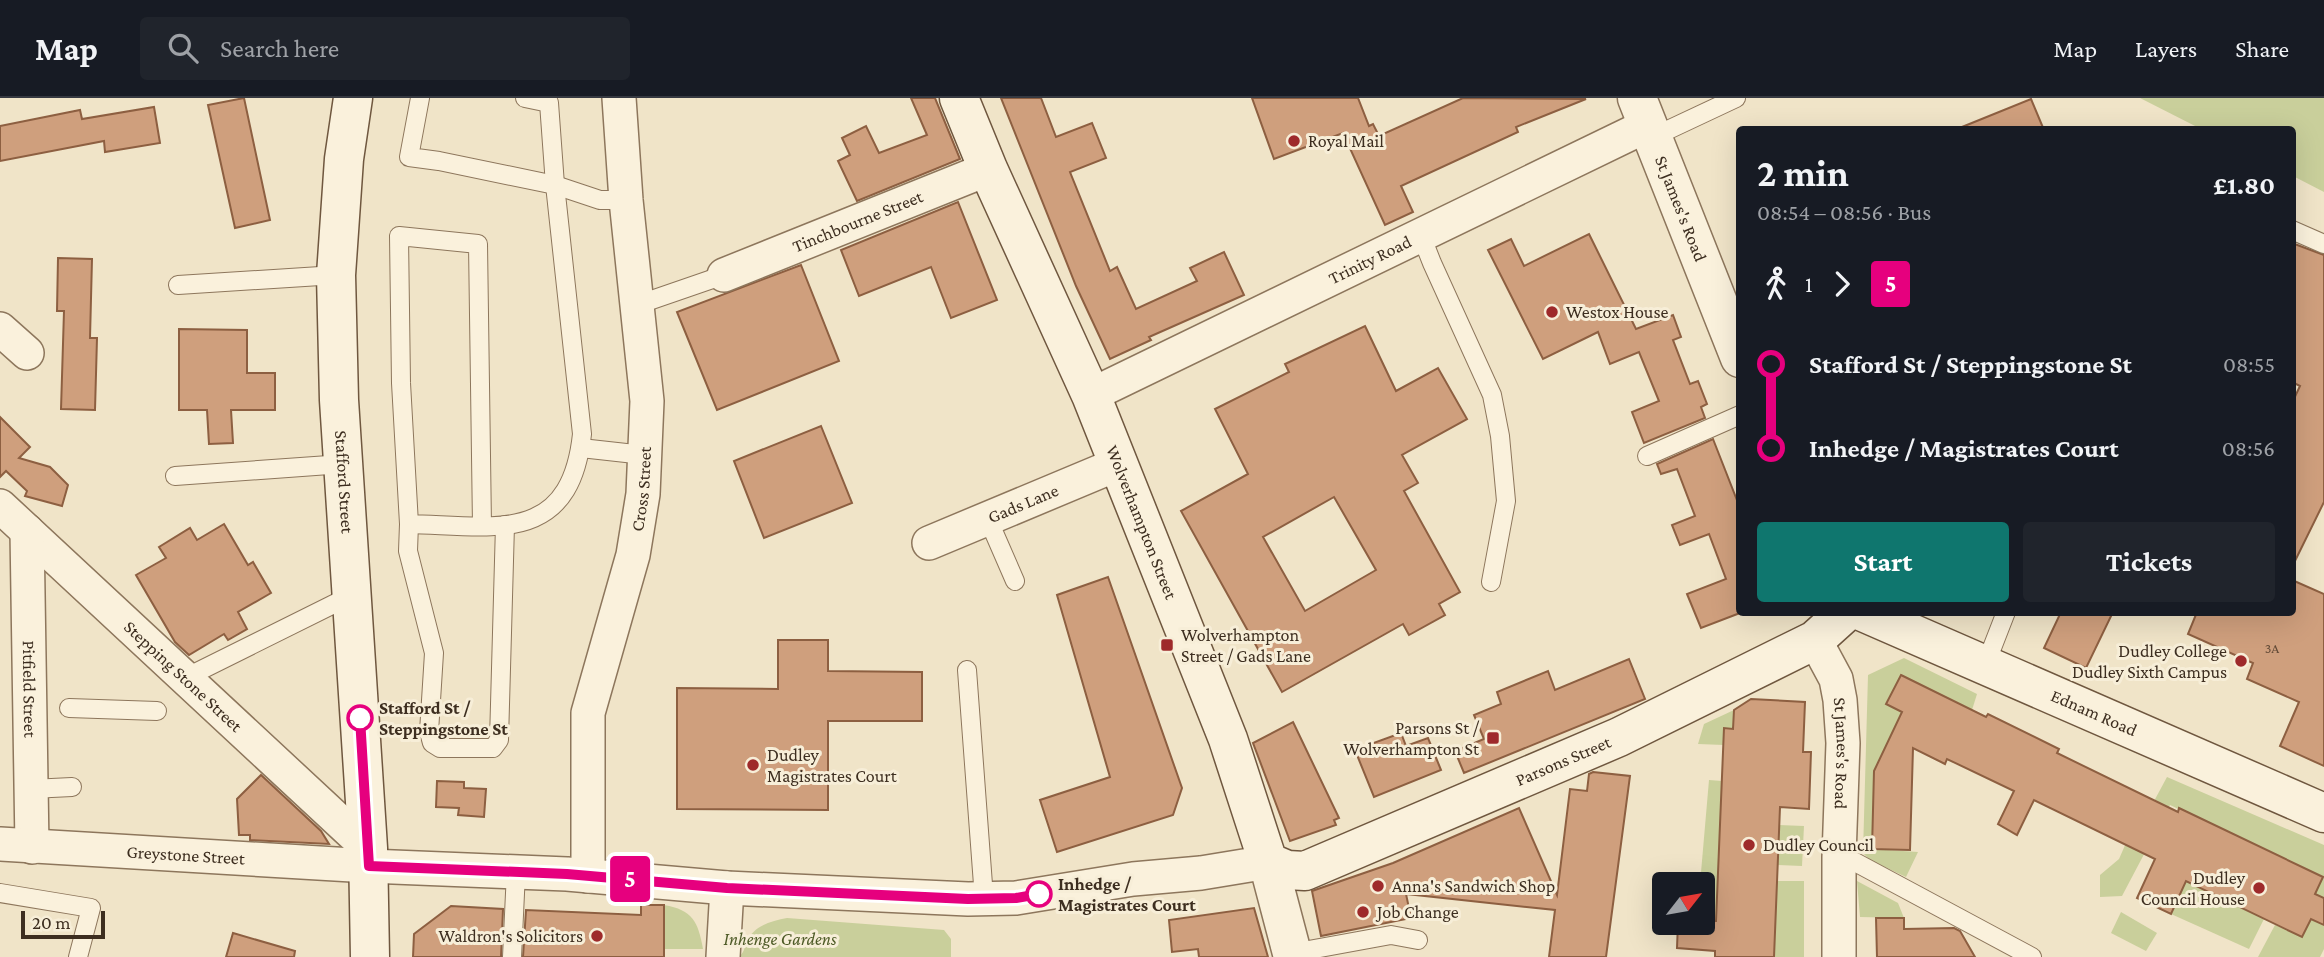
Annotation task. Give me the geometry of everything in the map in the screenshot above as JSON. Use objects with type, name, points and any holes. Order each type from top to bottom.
[{"type":"main road","name":"Stafford Street","points":[[353,98],[344,159],[336,275],[343,464],[369,857],[370,957]]},
{"type":"main road","name":"Wolverhampton Street","points":[[959,98],[988,169],[1091,395],[1180,614],[1228,739],[1268,862],[1292,955]]},
{"type":"main road","name":"St James's Road","points":[[1646,120],[1736,348]]},
{"type":"main road","name":"Parsons Street","points":[[1268,862],[1287,870],[1305,871],[1611,741],[1815,640],[1842,616]]},
{"type":"main road","name":"Ednam Road","points":[[1872,616],[2324,813]]},
{"type":"street","name":"Cross Street","points":[[588,876],[588,713],[633,555],[643,494],[645,454],[647,401],[618,98]]},
{"type":"street","name":"Trinity Road","points":[[1091,395],[1421,234],[1646,120]]},
{"type":"street","name":"Tinchbourne Street","points":[[724,275],[988,169]]},
{"type":"street","points":[[0,329],[27,353]]},
{"type":"street","name":"Gads Lane","points":[[929,543],[1118,464]]},
{"type":"street","name":"Stepping Stone Street","points":[[0,506],[185,678],[369,857]]},
{"type":"street","name":"Pitfield Street","points":[[16,846],[31,789],[27,531]]},
{"type":"street","name":"St James's Road","points":[[1815,640],[1836,679],[1840,700],[1843,743],[1839,957]]},
{"type":"street","name":"Greystone Street","points":[[16,846],[369,857],[516,872],[727,888],[984,898],[1016,898],[1133,879],[1202,873],[1268,862]]},
{"type":"street","points":[[723,957],[727,888]]},
{"type":"lane","points":[[420,98],[409,158],[439,161],[555,185],[600,200],[626,200]]},
{"type":"lane","points":[[408,524],[516,525],[533,520],[551,510],[564,493],[580,456],[582,435],[579,397],[548,100],[526,98]]},
{"type":"lane","points":[[1646,120],[1736,98]]},
{"type":"lane","points":[[2296,232],[2324,244]]},
{"type":"lane","points":[[1421,234],[1492,395],[1500,436],[1506,500],[1491,582]]},
{"type":"lane","points":[[482,526],[478,244],[399,236],[401,383],[408,551],[434,653],[429,732],[432,743],[440,748],[493,748],[499,740],[505,525]]},
{"type":"lane","points":[[178,285],[336,275]]},
{"type":"lane","points":[[637,305],[724,275]]},
{"type":"lane","points":[[1647,456],[1736,417]]},
{"type":"lane","points":[[581,447],[645,454]]},
{"type":"lane","points":[[175,477],[343,464]]},
{"type":"lane","points":[[988,519],[1015,581]]},
{"type":"lane","points":[[185,678],[352,594]]},
{"type":"lane","points":[[1985,666],[2004,616]]},
{"type":"lane","points":[[967,670],[984,898]]},
{"type":"lane","points":[[69,708],[157,711]]},
{"type":"lane","points":[[31,789],[72,787]]},
{"type":"lane","points":[[1839,857],[1855,862],[2032,957]]},
{"type":"lane","points":[[512,957],[516,872]]},
{"type":"lane","points":[[0,893],[91,908],[78,957]]},
{"type":"lane","points":[[1292,955],[1391,935],[1418,940]]},
{"type":"green space","points":[[2140,98],[2324,98],[2324,192],[2296,178],[2296,126],[2195,126]]},
{"type":"green space","points":[[1904,658],[1977,694],[1972,710],[1901,675],[1886,703],[1902,712],[1874,771],[1872,849],[1918,852],[1906,877],[1870,860],[1863,853],[1868,675]]},
{"type":"green space","points":[[1734,710],[1733,729],[1724,745],[1698,744],[1704,724]]},
{"type":"green space","points":[[2167,777],[2324,845],[2324,898],[2315,894],[2323,877],[2170,805],[2122,896],[2100,897],[2100,875],[2119,859],[2137,818],[2146,816]]},
{"type":"green space","points":[[1709,780],[1722,781],[1716,921],[1715,872],[1701,872]]},
{"type":"green space","points":[[1779,825],[1804,826],[1802,866],[1777,865]]},
{"type":"green space","points":[[1777,881],[1804,881],[1804,957],[1774,957]]},
{"type":"green space","points":[[1857,881],[1898,903],[1904,918],[1860,917]]},
{"type":"green space","points":[[2186,881],[2264,919],[2249,949],[2171,914]]},
{"type":"green space","points":[[664,905],[688,914],[699,931],[703,949],[664,949]]},
{"type":"green space","points":[[2121,912],[2157,933],[2146,951],[2111,933]]},
{"type":"green space","name":"Inhenge Gardens","points":[[787,918],[944,930],[951,939],[951,957],[739,957],[750,936],[758,928]]},
{"type":"green space","points":[[2311,919],[2324,925],[2324,949],[2320,957],[2258,957],[2275,925],[2302,936]]},
{"type":"building","points":[[244,98],[270,220],[235,228],[208,105]]},
{"type":"building","points":[[911,98],[935,98],[960,159],[857,201],[838,161],[850,155],[842,138],[866,126],[879,153],[927,135]]},
{"type":"building","points":[[1001,98],[1041,98],[1056,137],[1092,123],[1106,158],[1070,172],[1110,271],[1117,267],[1136,309],[1197,281],[1190,268],[1224,252],[1244,295],[1149,337],[1151,340],[1110,359],[1076,286]]},
{"type":"building","points":[[1252,98],[1358,98],[1369,126],[1373,124],[1379,136],[1463,98],[1586,99],[1516,127],[1518,132],[1401,186],[1413,212],[1385,225],[1343,133],[1274,159]]},
{"type":"building","points":[[2031,99],[2042,126],[1964,126]]},
{"type":"building","points":[[154,107],[160,143],[105,152],[104,141],[0,161],[0,126],[80,110],[82,119]]},
{"type":"building","points":[[958,202],[997,300],[951,318],[931,267],[859,296],[841,250]]},
{"type":"building","points":[[1589,234],[1636,329],[1673,315],[1681,337],[1673,340],[1690,384],[1698,381],[1707,404],[1701,407],[1705,418],[1644,443],[1632,412],[1659,401],[1639,352],[1610,364],[1598,332],[1543,359],[1488,250],[1511,239],[1524,266]]},
{"type":"building","points":[[2296,244],[2324,255],[2324,502],[2296,559],[2296,394],[2300,386],[2296,384]]},
{"type":"building","points":[[58,258],[92,259],[90,338],[97,338],[95,410],[61,409],[64,311],[57,311]]},
{"type":"building","points":[[801,265],[839,361],[717,410],[677,312]]},
{"type":"building","points":[[1365,326],[1396,391],[1438,368],[1467,419],[1402,455],[1418,483],[1404,491],[1460,592],[1439,604],[1445,615],[1409,635],[1403,624],[1282,692],[1181,511],[1248,474],[1215,409],[1289,372],[1285,364]],"holes":[[[1334,497],[1376,570],[1305,611],[1263,537]]]},
{"type":"building","points":[[179,329],[247,330],[247,373],[275,373],[275,410],[231,410],[233,443],[209,444],[207,410],[179,410]]},
{"type":"building","points":[[0,417],[30,447],[19,458],[50,467],[68,485],[62,506],[25,496],[27,491],[6,471],[0,477]]},
{"type":"building","points":[[821,426],[852,503],[764,538],[734,461]]},
{"type":"building","points":[[1713,439],[1736,498],[1736,615],[1701,628],[1687,594],[1726,579],[1709,534],[1680,545],[1672,525],[1695,516],[1677,469],[1661,474],[1657,464]]},
{"type":"building","points":[[224,524],[248,565],[253,562],[271,593],[238,612],[247,629],[228,640],[224,634],[189,655],[175,642],[136,575],[166,558],[159,547],[190,528],[197,540]]},
{"type":"building","points":[[1108,577],[1182,788],[1173,815],[1057,852],[1040,800],[1110,777],[1057,595]]},
{"type":"building","points":[[2296,582],[2324,594],[2324,766],[2280,746],[2299,702],[2247,679],[2253,663],[2188,634],[2195,616],[2296,616]]},
{"type":"building","points":[[2059,616],[2111,616],[2086,668],[2044,648]]},
{"type":"building","name":"Dudley Magistrates Court","points":[[778,640],[828,640],[828,671],[922,672],[922,721],[828,721],[828,810],[677,809],[677,688],[778,689]]},
{"type":"building","points":[[1629,659],[1645,699],[1464,773],[1455,751],[1484,739],[1474,715],[1501,704],[1497,692],[1548,671],[1555,690]]},
{"type":"building","points":[[1901,675],[2059,749],[2057,753],[2178,812],[2179,808],[2323,877],[2315,894],[2324,898],[2324,925],[2311,919],[2302,937],[2186,881],[2171,914],[2137,898],[2155,859],[2034,800],[2017,835],[1998,824],[2014,791],[1947,759],[1945,764],[1913,748],[1910,850],[1872,849],[1874,771],[1902,712],[1886,704]]},
{"type":"building","name":"Dudley Council","points":[[1751,699],[1805,702],[1803,752],[1811,752],[1809,809],[1780,807],[1774,957],[1715,957],[1715,951],[1677,948],[1678,935],[1715,935],[1724,728],[1733,729],[1734,710]]},
{"type":"building","points":[[1293,722],[1339,818],[1334,820],[1336,825],[1290,841],[1253,743]]},
{"type":"building","points":[[1401,733],[1406,746],[1428,738],[1441,770],[1374,797],[1357,755],[1370,749],[1368,745]]},
{"type":"building","points":[[1593,772],[1630,776],[1606,957],[1549,957],[1555,910],[1406,894],[1411,918],[1321,936],[1312,891],[1393,863],[1519,808],[1557,895],[1570,789],[1587,791],[1589,774]]},
{"type":"building","points":[[261,775],[321,831],[329,844],[250,840],[250,835],[239,835],[237,799]]},
{"type":"building","points":[[437,781],[464,782],[464,788],[486,789],[484,817],[458,815],[459,808],[436,807]]},
{"type":"building","points":[[641,905],[664,905],[664,957],[523,957],[526,910],[641,915]]},
{"type":"building","points":[[451,906],[503,909],[501,957],[413,957],[414,934]]},
{"type":"building","points":[[1254,908],[1268,957],[1199,957],[1198,949],[1172,952],[1169,920]]},
{"type":"building","points":[[1876,918],[1904,918],[1904,929],[1954,928],[1960,931],[1975,957],[1877,957]]},
{"type":"building","points":[[233,933],[295,951],[294,957],[226,957]]},
{"type":"bus line","name":"5","points":[[360,718],[369,866],[567,874],[727,888],[968,899],[1016,898],[1039,894]]},
{"type":"place","name":"Royal Mail","points":[[1294,141]]},
{"type":"place","name":"Westox House","points":[[1552,312]]},
{"type":"place","name":"Wolverhampton Street / Gads Lane","points":[[1167,645]]},
{"type":"place","name":"Dudley College Dudley Sixth Campus","points":[[2241,661]]},
{"type":"place","name":"Stafford St / Steppingstone St","points":[[360,718]]},
{"type":"place","name":"Parsons St / Wolverhampton St","points":[[1493,738]]},
{"type":"place","name":"Dudley Magistrates Court","points":[[753,765]]},
{"type":"place","name":"Dudley Council","points":[[1749,845]]},
{"type":"place","name":"Anna's Sandwich Shop","points":[[1378,886]]},
{"type":"place","name":"Dudley Council House","points":[[2259,888]]},
{"type":"place","name":"Inhedge / Magistrates Court","points":[[1039,894]]},
{"type":"place","name":"Job Change","points":[[1363,912]]},
{"type":"place","name":"Waldron's Solicitors","points":[[597,936]]}]
